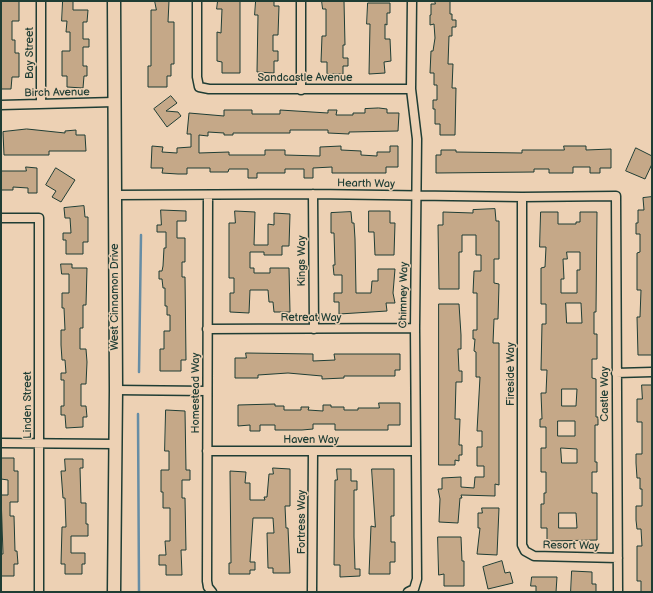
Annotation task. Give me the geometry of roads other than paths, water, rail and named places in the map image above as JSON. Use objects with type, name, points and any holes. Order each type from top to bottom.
[{"type":"main road","name":"West Cinnamon Drive","points":[[114,1],[116,390],[114,592]]},
{"type":"street","name":"Bay Street","points":[[41,1],[41,104]]},
{"type":"street","name":"Sandcastle Avenue","points":[[197,1],[197,77],[199,87],[209,89],[301,90],[411,89]]},
{"type":"street","points":[[301,1],[301,90]]},
{"type":"street","name":"Chimney Way","points":[[411,590],[417,579],[415,328],[417,139],[411,89],[412,1]]},
{"type":"street","name":"Birch Avenue","points":[[1,104],[114,102]]},
{"type":"street","name":"Hearth Way","points":[[115,195],[313,194],[522,197],[616,196]]},
{"type":"street","name":"Kings Way","points":[[313,194],[314,329]]},
{"type":"street","name":"Homestead Way","points":[[208,195],[206,581],[211,591]]},
{"type":"street","name":"Castle Way","points":[[616,196],[618,592]]},
{"type":"street","name":"Fireside Way","points":[[522,197],[522,539],[525,551]]},
{"type":"street","name":"Linden Street","points":[[1,218],[39,218],[40,592]]},
{"type":"street","name":"Retreat Way","points":[[207,329],[415,328]]},
{"type":"street","points":[[616,372],[652,372]]},
{"type":"street","points":[[116,390],[207,391]]},
{"type":"street","points":[[1,443],[115,444]]},
{"type":"street","name":"Haven Way","points":[[207,451],[415,451]]},
{"type":"street","name":"Fortress Way","points":[[312,592],[313,451]]},
{"type":"street","name":"Resort Way","points":[[525,551],[534,556],[618,558]]},
{"type":"waterway","points":[[139,372],[141,235]]},
{"type":"waterway","points":[[138,414],[139,592]]}]
